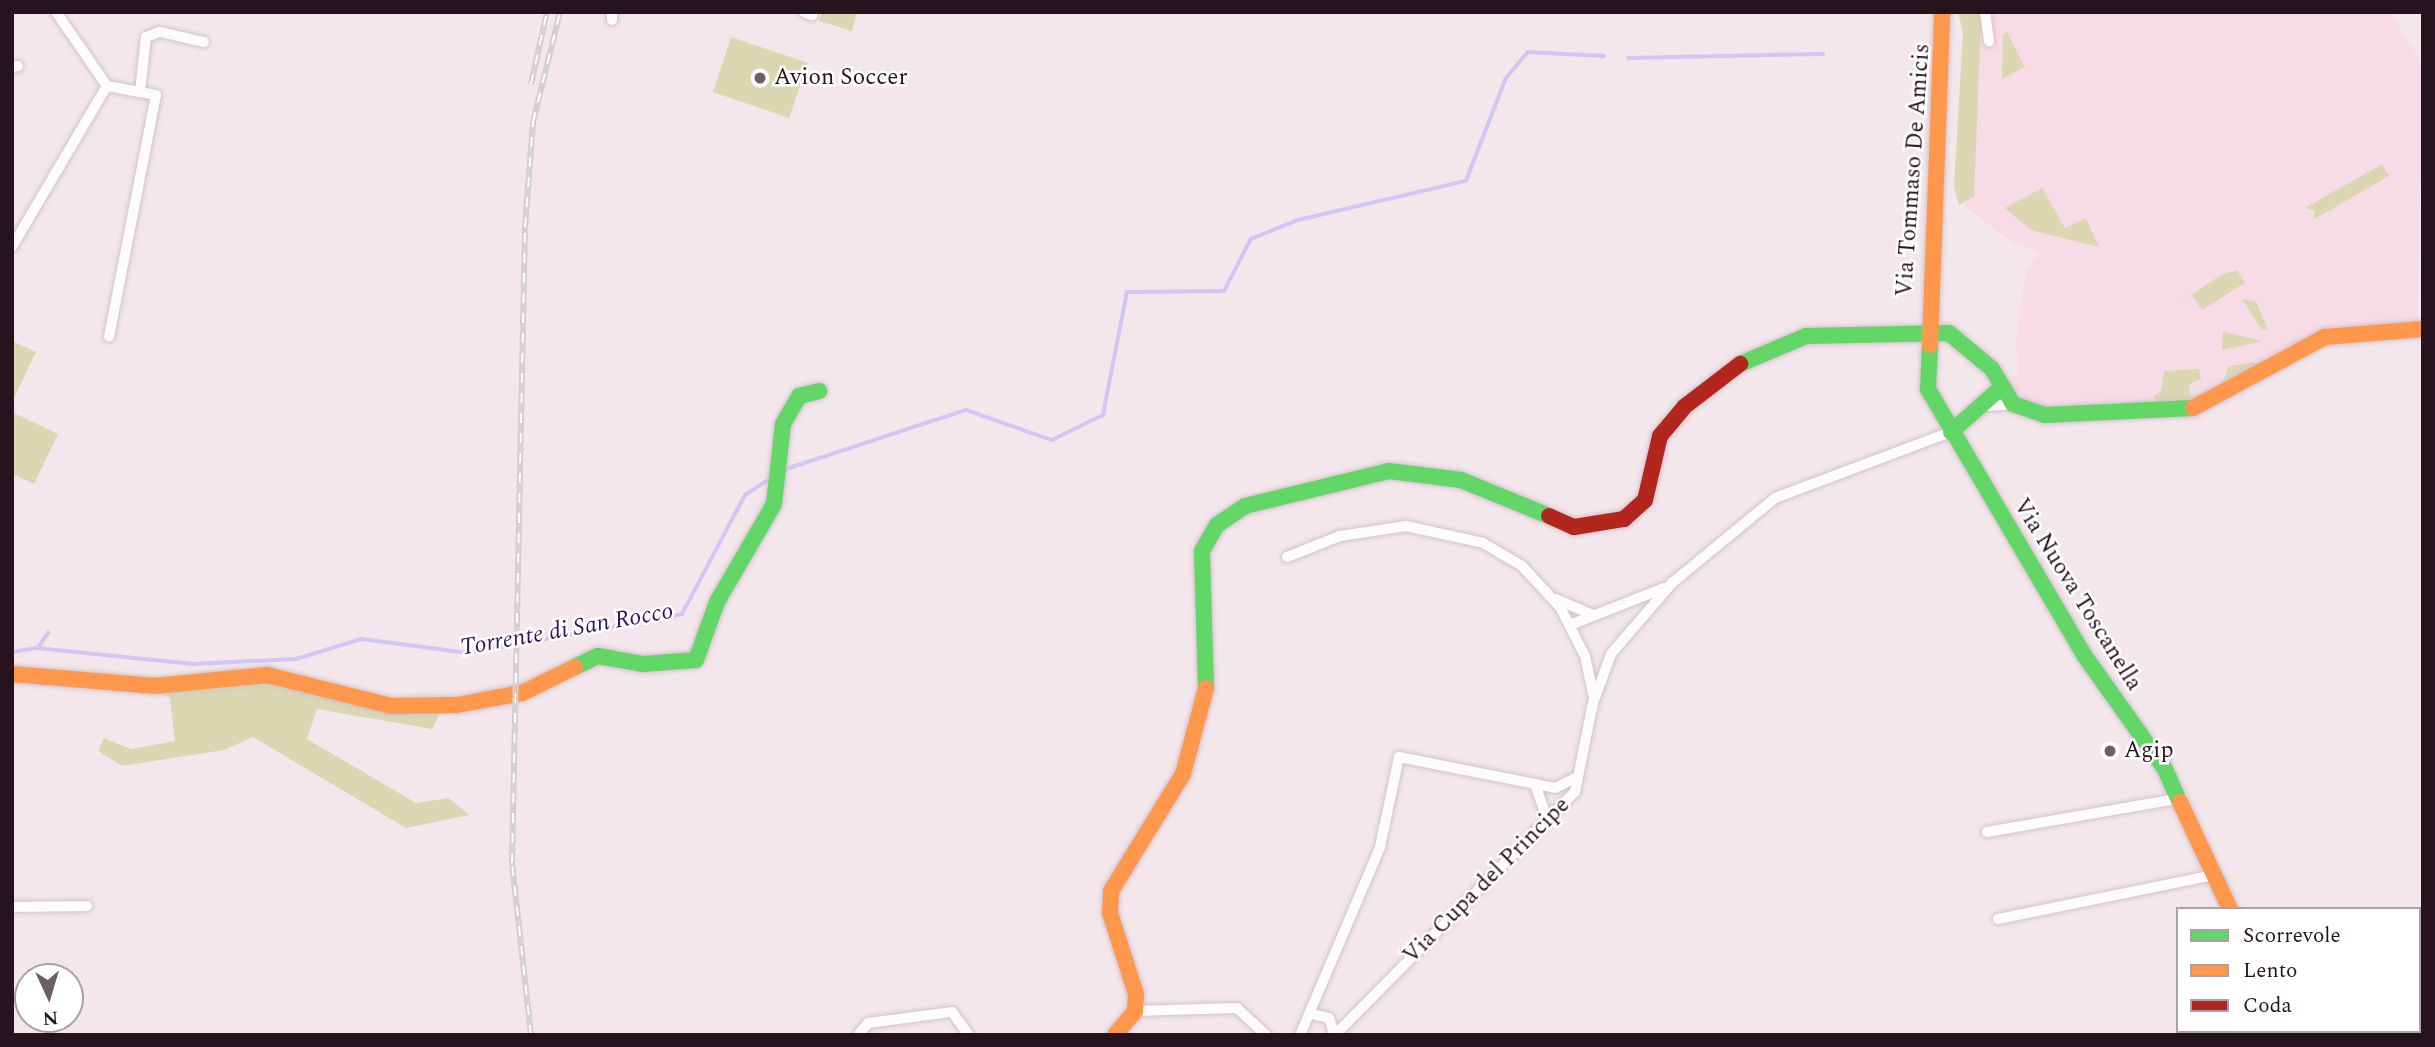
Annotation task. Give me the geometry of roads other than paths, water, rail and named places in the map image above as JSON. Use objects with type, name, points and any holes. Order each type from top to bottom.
[{"type":"main road","name":"Via Tommaso De Amicis","points":[[1926,331],[1946,38],[1942,12]]},
{"type":"main road","points":[[1115,1035],[1135,1011],[1111,891],[1184,774],[1196,741],[1206,688],[1199,566],[1217,525],[1282,494],[1389,471],[1461,480],[1574,527],[1608,523],[1645,500],[1660,436],[1671,421],[1752,355],[1806,336],[1926,331],[1962,338],[2003,386],[2012,404],[2045,415],[2203,408],[2325,337],[2423,329]]},
{"type":"main road","name":"Via Nuova Toscanella","points":[[1926,331],[1928,389],[2084,655],[2182,798],[2229,907]]},
{"type":"main road","points":[[1951,432],[1987,406],[2003,386]]},
{"type":"main road","points":[[12,674],[155,686],[267,675],[404,706],[522,693],[598,656],[643,664],[695,660],[717,603],[774,504],[783,424],[799,396],[818,391]]},
{"type":"street","points":[[56,12],[107,86],[156,95],[109,336]]},
{"type":"street","points":[[1985,12],[1989,42]]},
{"type":"street","points":[[140,92],[146,37],[160,32],[204,42]]},
{"type":"street","points":[[12,247],[107,86]]},
{"type":"street","points":[[1987,406],[2012,404]]},
{"type":"street","name":"Via Cupa del Principe","points":[[1335,1035],[1574,792],[1593,703],[1611,654],[1672,583],[1774,498],[1951,432]]},
{"type":"street","name":"Via Cupa del Principe","points":[[1286,557],[1340,536],[1405,526],[1441,529],[1504,554],[1550,596],[1570,625],[1585,656],[1593,703]]},
{"type":"street","points":[[1570,625],[1633,605],[1672,583]]},
{"type":"street","points":[[1550,596],[1595,616]]},
{"type":"street","points":[[1633,605],[1640,618]]},
{"type":"street","points":[[1585,656],[1598,661],[1611,654]]},
{"type":"street","points":[[1300,1035],[1312,1014],[1380,847],[1399,757],[1563,787],[1578,776]]},
{"type":"street","points":[[1535,784],[1547,819]]},
{"type":"street","points":[[1987,832],[2182,798]]},
{"type":"street","points":[[1998,919],[2215,875]]},
{"type":"street","points":[[2220,907],[2222,891]]},
{"type":"street","points":[[12,907],[87,906]]},
{"type":"street","points":[[1135,1011],[1237,1008],[1266,1035]]},
{"type":"street","points":[[858,1035],[868,1023],[952,1012],[969,1035]]},
{"type":"street","points":[[1312,1014],[1329,1018],[1335,1035]]},
{"type":"waterway","name":"Torrente di San Rocco","points":[[783,470],[966,410],[1052,440],[1103,415],[1127,292],[1224,291],[1251,239],[1298,220],[1466,181],[1506,78],[1528,52],[1604,56]]},
{"type":"waterway","name":"Torrente di San Rocco","points":[[1628,58],[1823,54]]},
{"type":"waterway","name":"Torrente di San Rocco","points":[[12,652],[37,648],[192,664],[296,659],[362,639],[468,653],[682,614],[745,495],[771,478]]},
{"type":"waterway","points":[[38,648],[48,633]]},
{"type":"railway","points":[[531,84],[547,12]]},
{"type":"railway","points":[[531,1035],[512,863],[525,227],[533,122],[560,12]]},
{"type":"place","name":"Avion Soccer","points":[[760,78]]},
{"type":"place","name":"Agip","points":[[2110,751]]}]
